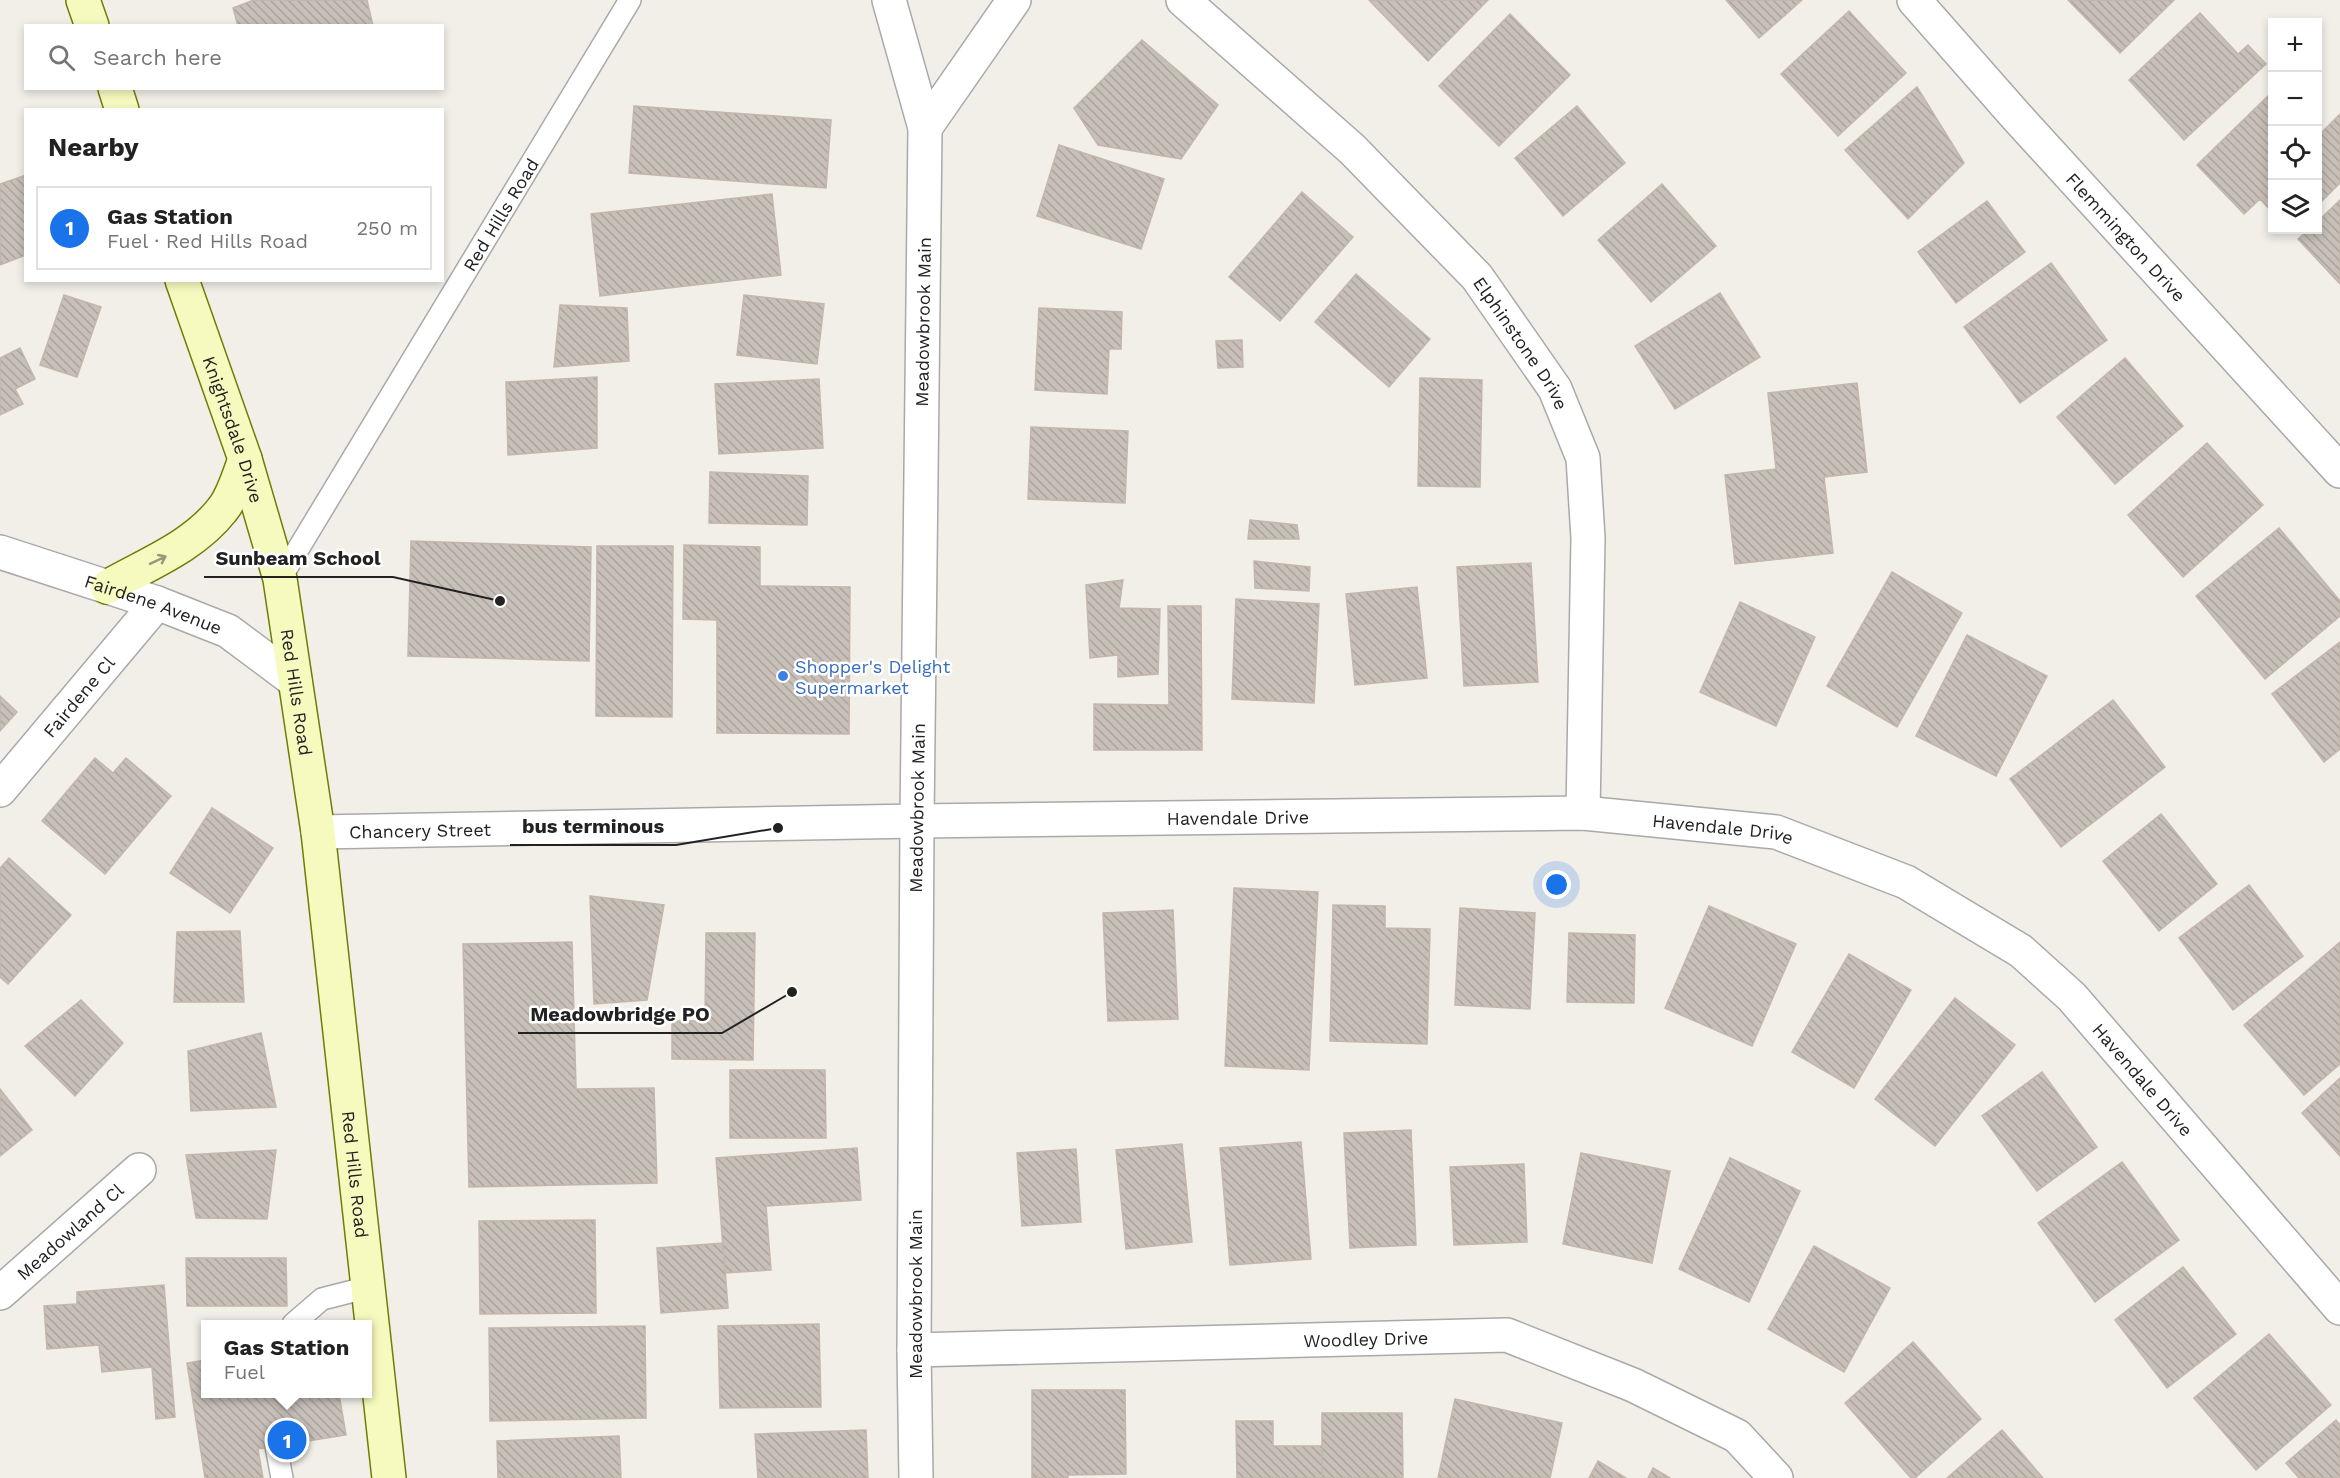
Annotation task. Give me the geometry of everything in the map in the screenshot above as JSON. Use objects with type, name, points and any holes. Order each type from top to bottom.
[{"type":"main road","points":[[83,0],[91,24]]},
{"type":"main road","points":[[116,90],[121,108]]},
{"type":"main road","name":"Knightsdale Drive","points":[[183,282],[245,459],[280,579]]},
{"type":"main road","points":[[107,587],[167,556],[203,531],[224,508],[245,459]]},
{"type":"main road","name":"Red Hills Road","points":[[280,579],[318,832],[389,1478]]},
{"type":"street","name":"Meadowbrook Main","points":[[889,0],[925,128],[917,821],[914,1350],[916,1478]]},
{"type":"street","points":[[925,128],[1014,0]]},
{"type":"street","name":"Elphinstone Drive","points":[[1183,0],[1352,149],[1477,277],[1555,389],[1583,458],[1588,538],[1583,813]]},
{"type":"street","name":"Flemmington Drive","points":[[1914,0],[2016,116],[2340,471]]},
{"type":"street","name":"Fairdene Avenue","points":[[0,552],[157,603],[228,631],[295,681]]},
{"type":"street","name":"Fairdene Cl","points":[[0,790],[157,603]]},
{"type":"street","name":"Havendale Drive","points":[[917,821],[1583,813],[1776,832],[1906,882],[2021,951],[2072,997],[2340,1308]]},
{"type":"street","name":"Chancery Street","points":[[318,832],[917,821]]},
{"type":"street","name":"Meadowland Cl","points":[[0,1293],[139,1170]]},
{"type":"street","name":"Woodley Drive","points":[[914,1350],[1507,1335],[1634,1385],[1737,1436],[1776,1478]]},
{"type":"lane","name":"Red Hills Road","points":[[280,579],[630,0]]},
{"type":"lane","points":[[298,1320],[322,1299],[369,1287]]},
{"type":"lane","points":[[276,1446],[282,1478]]},
{"type":"building","points":[[254,0],[367,0],[373,24],[237,24],[233,8]]},
{"type":"building","points":[[1369,0],[1488,0],[1428,61]]},
{"type":"building","points":[[1726,0],[1802,0],[1759,38]]},
{"type":"building","points":[[2068,0],[2174,0],[2120,53]]},
{"type":"building","points":[[1849,11],[1906,73],[1838,136],[1781,74]]},
{"type":"building","points":[[2200,13],[2238,54],[2248,45],[2266,64],[2184,140],[2129,80]]},
{"type":"building","points":[[1510,14],[1570,75],[1499,146],[1439,86]]},
{"type":"building","points":[[1142,40],[1218,105],[1181,159],[1098,145],[1074,108]]},
{"type":"building","points":[[1917,87],[1964,163],[1908,219],[1845,150]]},
{"type":"building","points":[[2268,96],[2268,208],[2260,199],[2244,214],[2197,165]]},
{"type":"building","points":[[634,106],[831,120],[826,188],[629,173]]},
{"type":"building","points":[[1577,106],[1625,163],[1563,216],[1515,158]]},
{"type":"building","points":[[2340,114],[2340,183],[2322,201],[2322,180],[2322,132]]},
{"type":"building","points":[[1059,145],[1164,179],[1141,249],[1037,216]]},
{"type":"building","points":[[24,176],[24,256],[0,265],[0,184]]},
{"type":"building","points":[[1662,184],[1716,246],[1651,302],[1598,240]]},
{"type":"building","points":[[1302,192],[1353,237],[1280,321],[1229,277]]},
{"type":"building","points":[[772,194],[781,275],[600,296],[591,214]]},
{"type":"building","points":[[2340,200],[2340,284],[2298,239],[2304,234],[2322,234],[2322,217]]},
{"type":"building","points":[[1987,201],[2025,252],[1956,303],[1918,252]]},
{"type":"building","points":[[2051,263],[2107,340],[2020,403],[1964,327]]},
{"type":"building","points":[[1356,274],[1430,339],[1389,387],[1315,322]]},
{"type":"building","points":[[1720,293],[1760,357],[1675,409],[1635,346]]},
{"type":"building","points":[[64,295],[101,307],[77,377],[40,365]]},
{"type":"building","points":[[744,295],[824,304],[817,364],[737,355]]},
{"type":"building","points":[[560,305],[627,308],[629,361],[554,367]]},
{"type":"building","points":[[1039,308],[1122,312],[1121,349],[1109,349],[1107,394],[1035,390]]},
{"type":"building","points":[[1242,340],[1243,367],[1218,368],[1216,341]]},
{"type":"building","points":[[20,348],[35,379],[15,389],[23,404],[0,415],[0,358]]},
{"type":"building","points":[[2125,358],[2183,426],[2115,484],[2057,417]]},
{"type":"building","points":[[597,377],[597,448],[508,455],[506,382]]},
{"type":"building","points":[[1420,378],[1482,380],[1480,487],[1418,486]]},
{"type":"building","points":[[819,379],[823,448],[719,454],[715,384]]},
{"type":"building","points":[[1857,383],[1867,472],[1824,477],[1833,553],[1735,564],[1725,475],[1776,469],[1768,393]]},
{"type":"building","points":[[1031,427],[1128,431],[1125,503],[1028,499]]},
{"type":"building","points":[[2207,443],[2263,505],[2183,577],[2128,515]]},
{"type":"building","points":[[710,472],[808,476],[807,525],[709,523]]},
{"type":"building","points":[[1250,520],[1297,525],[1299,539],[1248,539]]},
{"type":"building","points":[[2279,528],[2340,601],[2340,616],[2265,679],[2196,596]]},
{"type":"building","points":[[411,541],[591,547],[589,661],[408,656]]},
{"type":"building","name":"Shopper's Delight Supermarket","points":[[684,545],[760,547],[760,586],[850,587],[849,734],[717,733],[717,620],[683,619]]},
{"type":"building","points":[[597,546],[673,546],[672,717],[596,716]]},
{"type":"building","points":[[1254,561],[1310,567],[1309,591],[1255,588]]},
{"type":"building","points":[[1531,563],[1538,682],[1464,686],[1457,567]]},
{"type":"building","points":[[1892,572],[1962,613],[1897,727],[1827,686]]},
{"type":"building","points":[[1123,580],[1119,608],[1160,609],[1158,674],[1118,677],[1118,655],[1090,658],[1086,585]]},
{"type":"building","points":[[1417,587],[1427,678],[1355,685],[1346,594]]},
{"type":"building","points":[[1236,599],[1319,604],[1314,703],[1232,699]]},
{"type":"building","points":[[1740,602],[1815,637],[1776,726],[1700,692]]},
{"type":"building","points":[[1168,606],[1201,606],[1202,750],[1094,750],[1094,704],[1169,705]]},
{"type":"building","points":[[1967,635],[2047,676],[1996,776],[1916,736]]},
{"type":"building","points":[[2340,642],[2340,749],[2324,762],[2272,694]]},
{"type":"building","points":[[0,696],[17,712],[0,731]]},
{"type":"building","points":[[2113,700],[2165,767],[2061,847],[2010,779]]},
{"type":"building","points":[[95,758],[113,773],[126,758],[171,796],[105,874],[42,821]]},
{"type":"building","points":[[212,808],[273,848],[230,913],[170,873]]},
{"type":"building","points":[[2161,814],[2217,884],[2159,931],[2103,861]]},
{"type":"building","points":[[9,858],[71,915],[8,984],[0,977],[0,868]]},
{"type":"building","points":[[2249,885],[2303,956],[2233,1010],[2179,938]]},
{"type":"building","points":[[1234,888],[1318,892],[1309,1070],[1225,1066]]},
{"type":"building","points":[[590,896],[664,905],[647,1000],[594,1004]]},
{"type":"building","points":[[1333,905],[1385,906],[1385,928],[1430,929],[1427,1044],[1330,1041]]},
{"type":"building","points":[[1709,906],[1796,944],[1752,1046],[1665,1008]]},
{"type":"building","points":[[1460,908],[1535,913],[1530,1009],[1455,1005]]},
{"type":"building","points":[[1173,910],[1178,1019],[1108,1021],[1103,913]]},
{"type":"building","points":[[240,931],[244,1002],[174,1002],[177,932]]},
{"type":"building","points":[[706,933],[755,933],[753,1060],[672,1059],[672,1021],[705,1021]]},
{"type":"building","points":[[1569,933],[1635,935],[1634,1003],[1567,1002]]},
{"type":"building","points":[[572,942],[576,1089],[654,1088],[657,1183],[469,1187],[463,944]]},
{"type":"building","points":[[2340,942],[2340,1064],[2304,1095],[2244,1025]]},
{"type":"building","points":[[1849,954],[1911,990],[1854,1088],[1792,1052]]},
{"type":"building","points":[[1955,998],[2015,1045],[1935,1146],[1875,1099]]},
{"type":"building","points":[[81,1000],[123,1043],[75,1096],[25,1046]]},
{"type":"building","points":[[261,1033],[276,1107],[191,1111],[188,1051]]},
{"type":"building","points":[[730,1070],[825,1070],[826,1138],[730,1138]]},
{"type":"building","points":[[2042,1072],[2097,1147],[2037,1191],[1982,1116]]},
{"type":"building","points":[[2340,1078],[2340,1156],[2302,1113]]},
{"type":"building","points":[[0,1089],[32,1130],[0,1156]]},
{"type":"building","points":[[1411,1130],[1416,1245],[1350,1248],[1344,1133]]},
{"type":"building","points":[[1301,1142],[1311,1259],[1230,1265],[1220,1148]]},
{"type":"building","points":[[1182,1144],[1192,1242],[1126,1249],[1116,1150]]},
{"type":"building","points":[[857,1148],[861,1200],[766,1206],[771,1270],[725,1273],[716,1158]]},
{"type":"building","points":[[1076,1149],[1081,1222],[1022,1226],[1017,1153]]},
{"type":"building","points":[[276,1150],[267,1219],[196,1218],[186,1155]]},
{"type":"building","points":[[1581,1153],[1670,1171],[1652,1263],[1563,1244]]},
{"type":"building","points":[[1730,1158],[1800,1191],[1749,1302],[1679,1269]]},
{"type":"building","points":[[2122,1162],[2179,1240],[2095,1302],[2038,1223]]},
{"type":"building","points":[[1524,1164],[1527,1242],[1454,1245],[1450,1167]]},
{"type":"building","points":[[595,1220],[596,1313],[480,1314],[479,1221]]},
{"type":"building","points":[[723,1243],[728,1308],[661,1313],[657,1248]]},
{"type":"building","points":[[1814,1246],[1890,1288],[1844,1372],[1768,1329]]},
{"type":"building","points":[[186,1258],[286,1258],[287,1306],[187,1306]]},
{"type":"building","points":[[2183,1267],[2236,1334],[2167,1388],[2115,1320]]},
{"type":"building","points":[[164,1285],[175,1417],[156,1419],[152,1367],[102,1372],[99,1345],[47,1349],[44,1306],[77,1304],[77,1292]]},
{"type":"building","points":[[819,1324],[821,1407],[720,1408],[718,1326]]},
{"type":"building","points":[[645,1326],[646,1418],[490,1421],[489,1328]]},
{"type":"building","points":[[2269,1334],[2331,1405],[2256,1470],[2194,1398]]},
{"type":"building","points":[[1913,1342],[1981,1419],[1915,1478],[1911,1478],[1845,1403]]},
{"type":"building","points":[[201,1361],[201,1398],[340,1398],[346,1435],[258,1449],[263,1478],[205,1478],[187,1363]]},
{"type":"building","points":[[1032,1390],[1125,1390],[1126,1474],[1032,1478]]},
{"type":"building","points":[[1455,1399],[1562,1423],[1550,1478],[1438,1478]]},
{"type":"building","points":[[1322,1413],[1402,1413],[1403,1478],[1322,1478]]},
{"type":"building","points":[[2336,1420],[2340,1425],[2340,1478],[2299,1478],[2286,1463]]},
{"type":"building","points":[[1236,1421],[1273,1421],[1273,1446],[1322,1446],[1322,1478],[1237,1478]]},
{"type":"building","points":[[866,1430],[868,1478],[758,1478],[755,1434]]},
{"type":"building","points":[[2002,1430],[2043,1478],[1947,1478]]},
{"type":"building","points":[[619,1436],[621,1478],[498,1478],[497,1441]]},
{"type":"building","points":[[1598,1461],[1626,1478],[1589,1478]]},
{"type":"building","points":[[1653,1468],[1670,1478],[1648,1478]]},
{"type":"place","name":"Sunbeam School","points":[[500,601]]},
{"type":"place","name":"Shopper's Delight Supermarket","points":[[783,676]]},
{"type":"place","name":"bus terminous","points":[[778,828]]},
{"type":"place","name":"Meadowbridge PO","points":[[792,992]]},
{"type":"place","name":"Gas Station","points":[[287,1440]]}]
